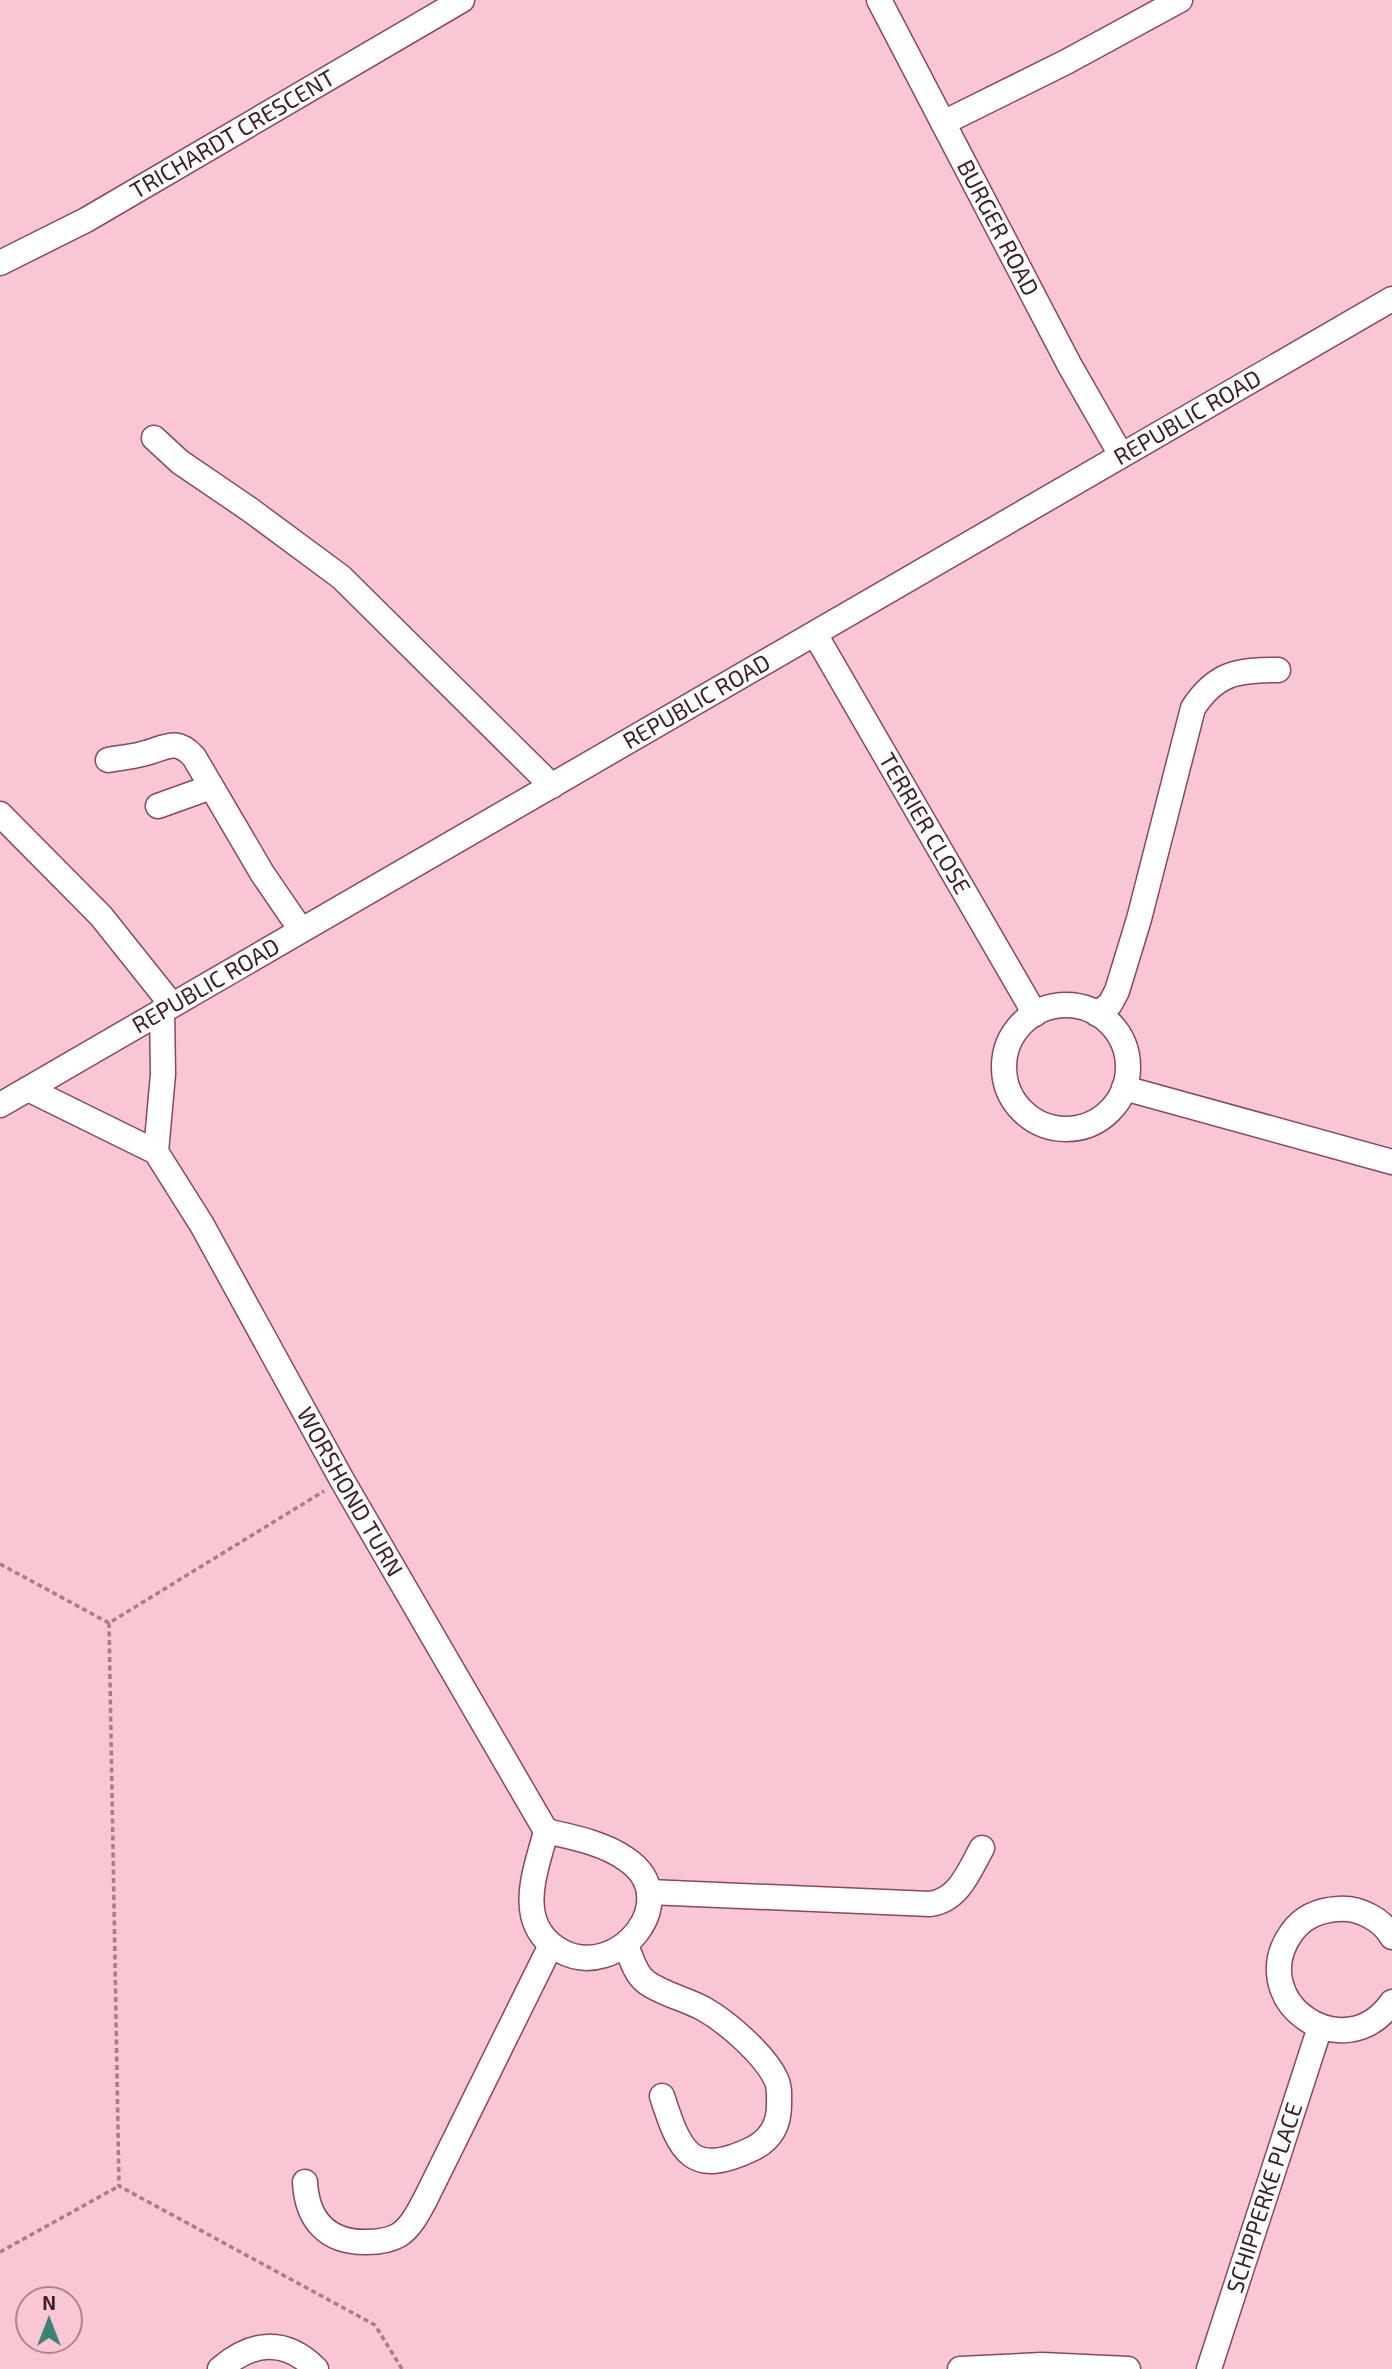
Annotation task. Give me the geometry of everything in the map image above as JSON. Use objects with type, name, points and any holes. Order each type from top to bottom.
[{"type":"street","name":"TRICHARDT CRESCENT","points":[[0,263],[86,220],[461,0]]},
{"type":"street","name":"BURGER ROAD","points":[[879,0],[1070,366],[1121,455]]},
{"type":"street","points":[[943,123],[1066,62],[1180,0]]},
{"type":"street","name":"REPUBLIC ROAD","points":[[0,1105],[1392,299]]},
{"type":"street","points":[[154,438],[180,462],[341,577],[552,786]]},
{"type":"street","name":"TERRIER CLOSE","points":[[815,634],[1035,1014]]},
{"type":"street","points":[[1097,1014],[1110,1004],[1117,991],[1139,919],[1193,708],[1210,686],[1227,675],[1278,670]]},
{"type":"street","points":[[108,760],[145,754],[173,745],[185,747],[194,757],[262,873],[301,930]]},
{"type":"street","points":[[158,806],[211,786]]},
{"type":"street","points":[[0,814],[101,916],[151,976],[167,1007],[156,1152],[28,1089]]},
{"type":"street","points":[[1063,1006],[1077,1006],[1097,1014],[1113,1027],[1124,1046],[1128,1067],[1124,1088],[1115,1105],[1105,1115],[1082,1126],[1056,1128],[1026,1114],[1010,1093],[1004,1061],[1012,1037],[1020,1026],[1035,1014],[1063,1006]]},
{"type":"street","points":[[1124,1088],[1392,1162]]},
{"type":"street","name":"WORSHOND TURN","points":[[156,1152],[202,1225],[342,1479],[546,1831]]},
{"type":"street","points":[[546,1831],[596,1845],[628,1859],[642,1873],[649,1892],[648,1912],[626,1945],[608,1954],[589,1958],[569,1955],[551,1945],[539,1932],[533,1912],[532,1893],[546,1831]]},
{"type":"street","points":[[649,1892],[930,1904],[944,1900],[956,1891],[982,1848]]},
{"type":"street","points":[[1392,1937],[1377,1920],[1361,1912],[1344,1908],[1326,1910],[1310,1916],[1296,1927],[1286,1941],[1280,1958],[1279,1975],[1283,1992],[1292,2007],[1304,2019],[1320,2027],[1337,2031],[1355,2029],[1371,2023],[1392,2003]]},
{"type":"street","points":[[305,2182],[314,2215],[319,2224],[335,2237],[352,2242],[374,2242],[401,2234],[415,2218],[425,2200],[551,1945]]},
{"type":"street","points":[[626,1945],[645,1982],[702,2008],[731,2026],[744,2040],[775,2078],[779,2088],[779,2115],[775,2128],[763,2143],[726,2159],[702,2160],[689,2155],[678,2142],[662,2096]]},
{"type":"street","name":"SCHIPPERKE PLACE","points":[[1209,2369],[1320,2027]]},
{"type":"street","points":[[220,2369],[243,2354],[268,2346],[284,2347],[302,2355],[316,2369]]},
{"type":"street","points":[[960,2369],[1042,2364],[1128,2369]]},
{"type":"path","points":[[109,1623],[342,1479]]},
{"type":"path","points":[[0,1564],[109,1623]]},
{"type":"path","points":[[109,1623],[119,2186]]},
{"type":"path","points":[[0,2252],[119,2186]]},
{"type":"path","points":[[119,2186],[375,2325],[402,2369]]}]
